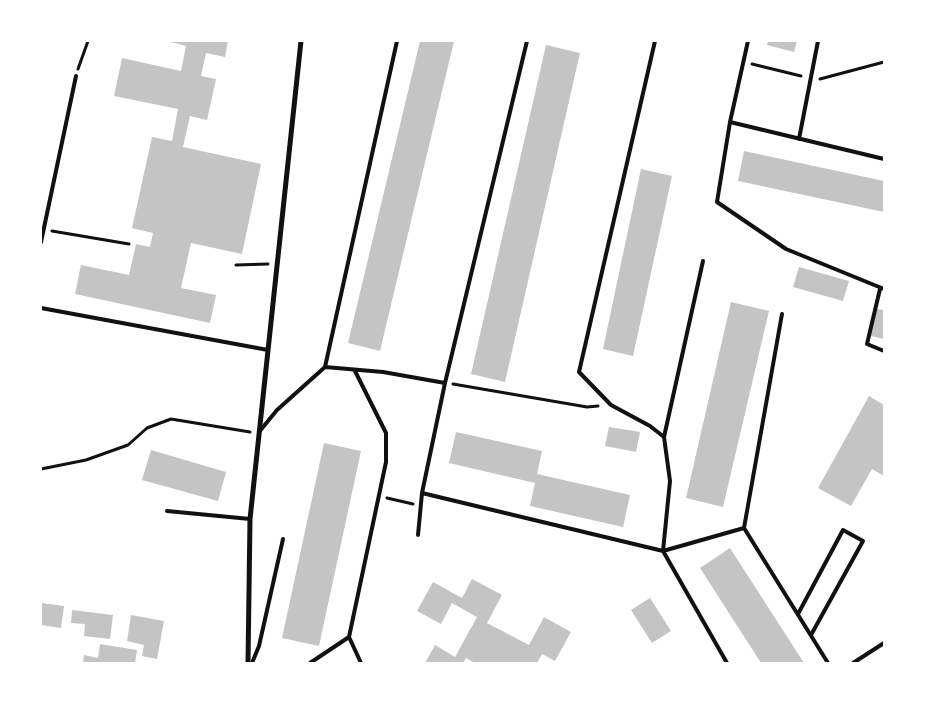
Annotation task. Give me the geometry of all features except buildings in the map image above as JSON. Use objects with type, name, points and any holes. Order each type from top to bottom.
[{"type":"street","points":[[248,663],[250,519],[264,371],[268,350],[301,41]]},
{"type":"lane","points":[[258,434],[278,410],[325,367],[397,41]]},
{"type":"lane","points":[[418,535],[422,493],[445,383],[527,41]]},
{"type":"lane","points":[[655,41],[579,372],[611,405],[650,426],[664,437]]},
{"type":"lane","points":[[748,41],[730,122],[717,202],[786,249],[882,289],[867,344],[884,351]]},
{"type":"lane","points":[[799,139],[818,41]]},
{"type":"lane","points":[[41,242],[76,76]]},
{"type":"lane","points":[[730,122],[884,159]]},
{"type":"lane","points":[[704,262],[664,437],[670,481],[663,551],[728,663]]},
{"type":"lane","points":[[41,308],[268,350]]},
{"type":"lane","points":[[782,314],[744,528],[828,663]]},
{"type":"lane","points":[[325,367],[383,372],[445,383]]},
{"type":"lane","points":[[355,371],[386,434],[386,462],[349,637],[361,663]]},
{"type":"lane","points":[[422,493],[663,551],[744,528]]},
{"type":"lane","points":[[167,511],[250,519]]},
{"type":"lane","points":[[798,614],[843,530],[863,542],[811,635]]},
{"type":"lane","points":[[252,663],[259,646],[283,539]]},
{"type":"lane","points":[[310,663],[349,637]]},
{"type":"lane","points":[[853,663],[884,643]]},
{"type":"path","points":[[76,76],[88,41]]},
{"type":"path","points":[[744,62],[810,78],[829,78],[884,62]]},
{"type":"path","points":[[44,230],[129,244]]},
{"type":"path","points":[[236,265],[276,264]]},
{"type":"path","points":[[445,383],[587,407]]},
{"type":"path","points":[[41,469],[86,460],[128,445],[147,428],[171,418],[258,434]]},
{"type":"path","points":[[389,499],[410,503]]}]
